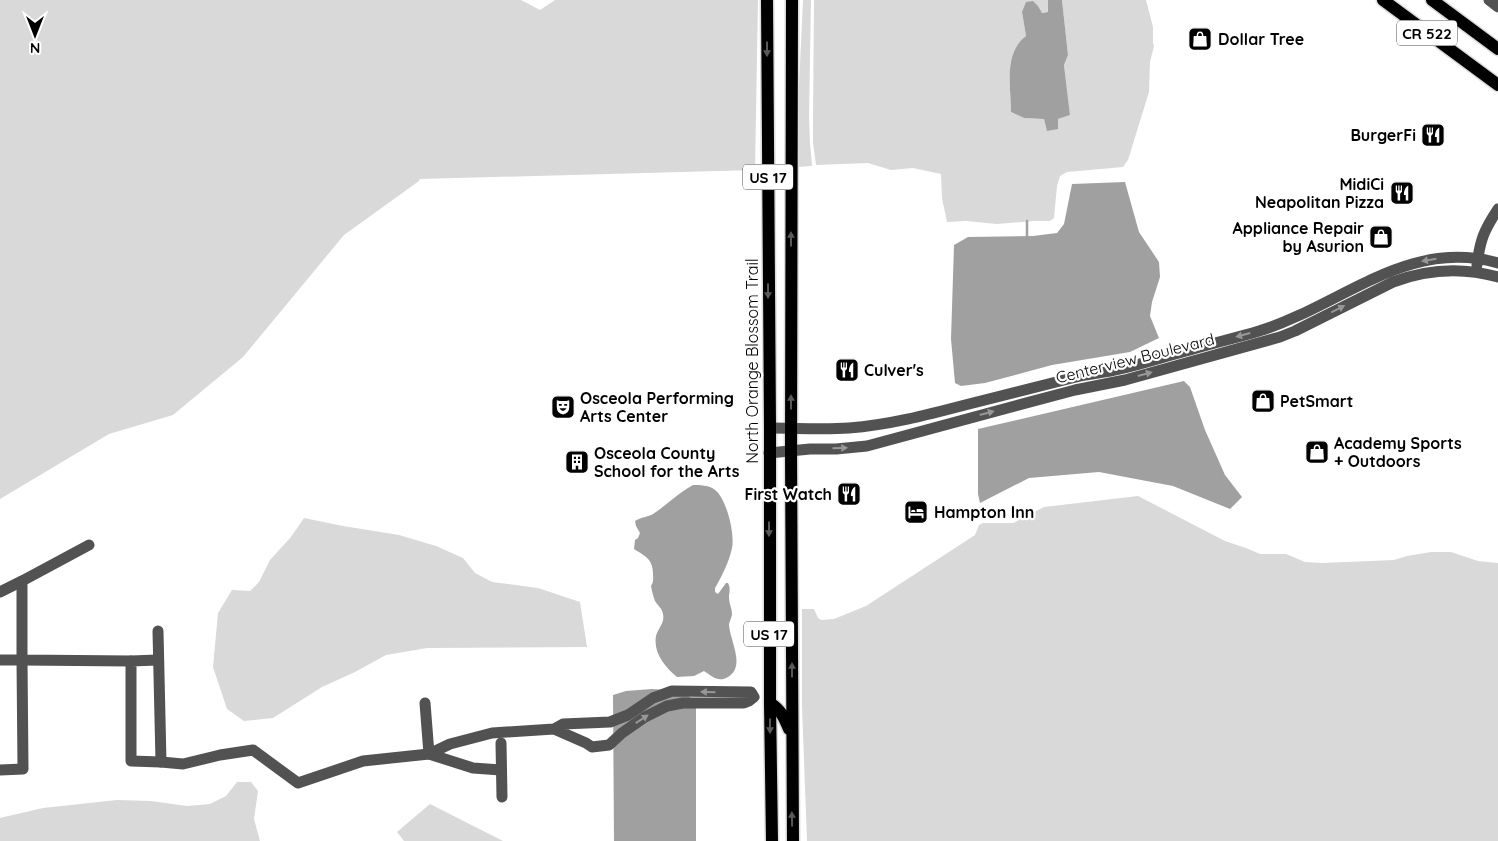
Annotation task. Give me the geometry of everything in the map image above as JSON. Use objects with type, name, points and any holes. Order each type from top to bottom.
[{"type":"main road","name":"North Orange Blossom Trail","points":[[767,0],[772,841]]},
{"type":"main road","name":"US 17","points":[[792,0],[791,451],[793,841]]},
{"type":"main road","name":"CR 522","points":[[1383,0],[1498,86]]},
{"type":"main road","name":"CR 522","points":[[1432,0],[1498,49]]},
{"type":"main road","points":[[770,703],[784,714],[792,736]]},
{"type":"street","points":[[1489,0],[1498,7]]},
{"type":"street","points":[[1476,272],[1480,241],[1498,209]]},
{"type":"street","name":"Centerview Boulevard","points":[[770,428],[850,428],[894,422],[936,413],[1076,377],[1122,369],[1257,332],[1289,320],[1399,267],[1428,259],[1477,258],[1498,263]]},
{"type":"street","name":"Centerview Boulevard","points":[[769,453],[867,446],[940,425],[1075,390],[1135,377],[1280,337],[1408,276],[1444,270],[1476,272],[1498,277]]},
{"type":"street","points":[[1289,320],[1295,331]]},
{"type":"street","points":[[936,413],[940,425]]},
{"type":"street","points":[[0,592],[89,545]]},
{"type":"street","points":[[0,770],[23,769],[22,581]]},
{"type":"street","points":[[158,631],[161,762]]},
{"type":"street","points":[[0,660],[158,660]]},
{"type":"street","points":[[131,661],[132,761],[184,764],[220,755],[253,750],[298,783],[363,761],[429,754],[450,744],[492,733],[554,729],[563,724],[610,722],[628,715],[653,698],[672,691],[750,692],[754,697],[744,703],[683,703],[667,706],[645,717],[608,745],[592,747],[554,729]]},
{"type":"street","points":[[425,703],[429,754]]},
{"type":"street","points":[[614,721],[621,724],[623,727],[622,733]]},
{"type":"street","points":[[584,742],[581,736],[582,730],[588,723]]},
{"type":"street","points":[[500,744],[502,797]]},
{"type":"street","points":[[429,754],[473,768],[501,770]]},
{"type":"shaded area","points":[[0,0],[521,0],[540,10],[555,0],[758,0],[755,170],[420,179],[344,235],[243,357],[173,415],[109,434],[0,499]]},
{"type":"shaded area","points":[[803,0],[811,0],[809,117],[812,166],[797,167],[796,150]]},
{"type":"shaded area","points":[[814,0],[1048,0],[1048,12],[1041,13],[1038,6],[1022,12],[1026,36],[1014,52],[1010,71],[1011,112],[1024,118],[1044,119],[1047,130],[1058,119],[1070,115],[1064,65],[1068,55],[1062,0],[1146,0],[1153,27],[1154,46],[1150,62],[1149,92],[1128,160],[1123,167],[1067,172],[1060,176],[1057,186],[1054,218],[1050,221],[997,224],[966,221],[947,222],[942,198],[941,174],[913,168],[891,170],[868,163],[816,165],[813,143]]},
{"type":"shaded area","points":[[1048,0],[1062,0],[1068,55],[1064,65],[1070,115],[1058,119],[1058,129],[1047,131],[1044,119],[1024,118],[1011,112],[1010,71],[1014,52],[1026,36],[1022,12],[1026,2],[1033,1],[1042,13],[1048,12]]},
{"type":"shaded area","points":[[1125,182],[1139,232],[1159,262],[1160,277],[1152,302],[1150,316],[1159,338],[1130,352],[1052,365],[985,383],[961,386],[955,383],[951,339],[954,245],[968,237],[1033,236],[1057,233],[1064,224],[1072,184]]},
{"type":"shaded area","points":[[1184,381],[1190,387],[1205,430],[1225,475],[1242,497],[1230,509],[1173,486],[1099,472],[1029,478],[980,503],[978,494],[978,429]]},
{"type":"shaded area","points":[[693,485],[710,487],[715,490],[723,501],[731,526],[732,548],[725,569],[715,588],[715,592],[718,594],[728,583],[730,589],[729,600],[732,614],[729,625],[736,653],[736,666],[733,672],[724,679],[715,678],[704,671],[694,676],[677,677],[661,659],[656,648],[656,636],[663,617],[662,610],[655,601],[652,592],[653,569],[648,558],[634,549],[635,540],[640,533],[635,521],[653,514]]},
{"type":"shaded area","points":[[1138,496],[1225,541],[1260,554],[1286,554],[1305,562],[1322,563],[1394,560],[1431,552],[1451,552],[1478,561],[1498,563],[1498,841],[807,841],[802,706],[802,609],[814,609],[821,620],[834,619],[866,606],[975,535],[979,525],[983,523],[1013,523],[1044,507]]},
{"type":"shaded area","points":[[304,518],[399,535],[436,546],[463,558],[475,573],[492,582],[538,588],[580,602],[587,647],[427,648],[386,655],[322,687],[273,718],[244,721],[227,709],[213,667],[218,613],[232,590],[250,591],[259,582],[270,560],[291,537]]},
{"type":"shaded area","points":[[652,689],[680,691],[696,701],[696,841],[614,841],[613,695],[626,691]]},
{"type":"shaded area","points":[[237,782],[251,782],[258,791],[254,819],[260,841],[0,841],[0,818],[4,817],[43,808],[117,800],[151,801],[187,806],[210,804],[226,796]]},
{"type":"shaded area","points":[[430,804],[503,841],[404,841],[397,832]]},
{"type":"waterway","points":[[1027,221],[1027,238]]},
{"type":"place","name":"Dollar Tree","points":[[1200,39]]},
{"type":"place","name":"BurgerFi","points":[[1433,135]]},
{"type":"place","name":"MidiCi Neapolitan Pizza","points":[[1402,193]]},
{"type":"place","name":"Appliance Repair by Asurion","points":[[1381,237]]},
{"type":"place","name":"Culver's","points":[[847,370]]},
{"type":"place","name":"PetSmart","points":[[1263,401]]},
{"type":"place","name":"Osceola Performing Arts Center","points":[[563,407]]},
{"type":"place","name":"Academy Sports + Outdoors","points":[[1317,452]]},
{"type":"place","name":"Osceola County School for the Arts","points":[[577,462]]},
{"type":"place","name":"First Watch","points":[[849,494]]},
{"type":"place","name":"Hampton Inn","points":[[916,512]]}]
